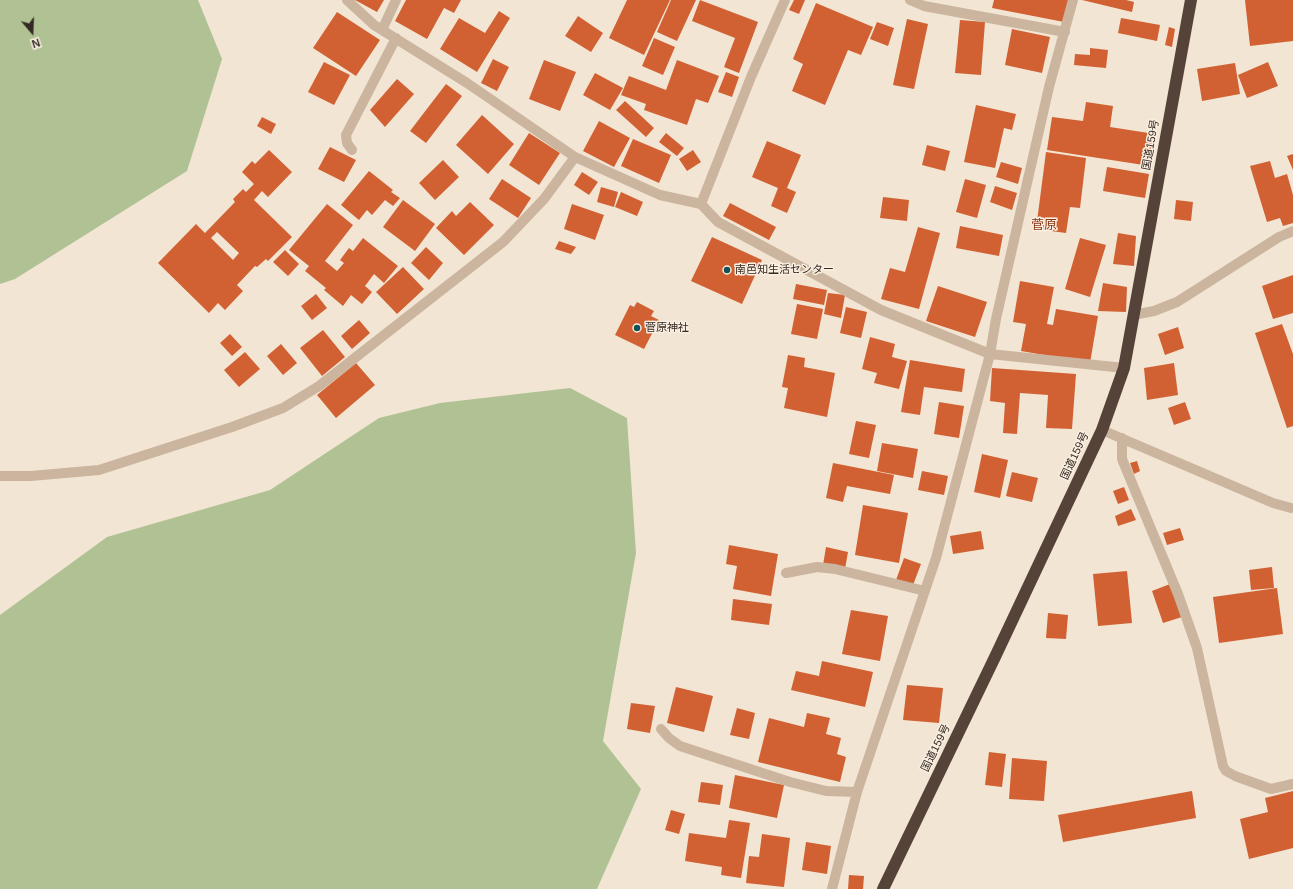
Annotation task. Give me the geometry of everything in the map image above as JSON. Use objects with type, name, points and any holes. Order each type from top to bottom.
[{"type":"highway","name":"国道159号","points":[[883,889],[1102,430],[1124,368],[1191,0]]},
{"type":"street","points":[[346,0],[374,25],[467,83],[575,157],[660,195],[701,204],[718,222],[881,310],[990,354],[1124,368]]},
{"type":"street","points":[[382,30],[396,0]]},
{"type":"street","points":[[701,204],[751,77],[785,0]]},
{"type":"street","points":[[910,0],[924,6],[1064,32]]},
{"type":"street","points":[[832,889],[857,792],[936,558],[990,354],[996,319],[1044,110],[1073,0]]},
{"type":"street","points":[[352,150],[347,144],[346,135],[396,38]]},
{"type":"street","points":[[0,476],[32,476],[99,470],[283,408],[318,386],[503,242],[544,199],[575,157]]},
{"type":"street","points":[[1133,315],[1154,311],[1177,302],[1279,237],[1293,232]]},
{"type":"street","points":[[1102,430],[1292,510]]},
{"type":"street","points":[[1122,438],[1122,459],[1178,594],[1197,648],[1223,766],[1226,771],[1235,776],[1271,789],[1293,784]]},
{"type":"street","points":[[786,573],[817,567],[835,569],[925,591]]},
{"type":"street","points":[[661,729],[669,738],[680,746],[826,791],[857,792]]},
{"type":"green space","points":[[0,0],[198,0],[222,59],[187,171],[15,279],[0,284]]},
{"type":"green space","points":[[570,388],[627,418],[636,553],[603,741],[641,789],[597,889],[0,889],[0,615],[107,537],[270,490],[379,418],[440,403]]},
{"type":"building","points":[[355,0],[384,0],[377,12]]},
{"type":"building","points":[[406,0],[461,0],[454,13],[444,8],[427,39],[395,21]]},
{"type":"building","points":[[627,0],[670,0],[644,55],[609,38]]},
{"type":"building","points":[[671,0],[696,0],[677,41],[657,32]]},
{"type":"building","points":[[700,0],[758,22],[739,73],[724,67],[735,38],[692,21]]},
{"type":"building","points":[[794,0],[805,0],[799,14],[789,10]]},
{"type":"building","points":[[994,0],[1069,0],[1064,22],[992,8]]},
{"type":"building","points":[[1082,0],[1126,0],[1134,2],[1132,12]]},
{"type":"building","points":[[1245,0],[1293,0],[1293,41],[1250,46]]},
{"type":"building","points":[[816,3],[873,27],[861,55],[848,50],[825,105],[792,91],[803,64],[793,59]]},
{"type":"building","points":[[499,11],[510,18],[477,72],[440,49],[459,18],[485,33]]},
{"type":"building","points":[[337,12],[380,40],[356,76],[313,48]]},
{"type":"building","points":[[578,16],[603,33],[591,52],[565,36]]},
{"type":"building","points":[[1121,18],[1160,25],[1157,41],[1118,33]]},
{"type":"building","points":[[907,19],[928,24],[914,89],[893,85]]},
{"type":"building","points":[[960,20],[985,22],[981,75],[955,73]]},
{"type":"building","points":[[877,22],[894,28],[888,46],[870,39]]},
{"type":"building","points":[[1169,27],[1175,29],[1172,47],[1165,45]]},
{"type":"building","points":[[1012,29],[1050,37],[1042,73],[1005,65]]},
{"type":"building","points":[[654,38],[675,47],[663,75],[642,66]]},
{"type":"building","points":[[1090,48],[1108,50],[1106,68],[1074,65],[1075,54],[1090,55]]},
{"type":"building","points":[[493,59],[509,67],[497,91],[481,83]]},
{"type":"building","points":[[544,60],[576,72],[560,111],[529,99]]},
{"type":"building","points":[[677,60],[719,76],[708,103],[696,99],[687,125],[644,110],[646,104],[621,95],[629,76],[666,90]]},
{"type":"building","points":[[324,62],[350,75],[334,105],[308,92]]},
{"type":"building","points":[[1268,62],[1278,86],[1247,98],[1238,75]]},
{"type":"building","points":[[1235,63],[1240,94],[1202,101],[1197,69]]},
{"type":"building","points":[[726,72],[739,77],[732,97],[718,92]]},
{"type":"building","points":[[595,73],[623,88],[610,110],[583,95]]},
{"type":"building","points":[[397,79],[414,94],[385,127],[370,110]]},
{"type":"building","points":[[446,84],[462,96],[426,143],[410,131]]},
{"type":"building","points":[[625,101],[654,128],[646,137],[616,110]]},
{"type":"building","points":[[1086,102],[1113,106],[1110,127],[1155,134],[1150,166],[1047,150],[1052,117],[1083,121]]},
{"type":"building","points":[[976,105],[1016,114],[1012,130],[1004,128],[995,168],[964,162]]},
{"type":"building","points":[[482,115],[514,144],[488,174],[456,145]]},
{"type":"building","points":[[262,117],[276,124],[271,134],[257,126]]},
{"type":"building","points":[[599,121],[630,138],[614,167],[583,151]]},
{"type":"building","points":[[529,133],[560,153],[539,185],[509,165]]},
{"type":"building","points":[[666,133],[684,148],[677,156],[659,142]]},
{"type":"building","points":[[633,139],[671,155],[659,183],[621,166]]},
{"type":"building","points":[[767,141],[801,155],[787,188],[796,192],[787,213],[771,206],[778,188],[752,177]]},
{"type":"building","points":[[927,145],[950,151],[945,171],[922,165]]},
{"type":"building","points":[[330,147],[356,160],[344,182],[318,169]]},
{"type":"building","points":[[269,150],[292,172],[268,197],[262,191],[254,200],[292,237],[268,261],[266,259],[257,267],[255,266],[237,285],[243,291],[225,310],[218,303],[209,313],[158,263],[196,224],[205,233],[235,202],[233,199],[243,189],[246,192],[254,184],[242,172],[252,161],[255,164]],"holes":[[[217,232],[239,253],[233,260],[211,238]]]},
{"type":"building","points":[[693,150],[701,162],[687,171],[679,159]]},
{"type":"building","points":[[1046,152],[1086,158],[1080,208],[1070,207],[1066,233],[1036,229]]},
{"type":"building","points":[[1293,154],[1293,170],[1287,156]]},
{"type":"building","points":[[443,160],[459,177],[435,200],[419,183]]},
{"type":"building","points":[[1270,161],[1275,178],[1287,174],[1293,195],[1293,223],[1283,226],[1280,218],[1267,222],[1250,166]]},
{"type":"building","points":[[1001,162],[1022,168],[1018,184],[996,177]]},
{"type":"building","points":[[1107,167],[1149,174],[1145,198],[1103,191]]},
{"type":"building","points":[[369,171],[393,190],[391,192],[400,198],[393,206],[385,200],[372,215],[367,210],[359,220],[341,205]]},
{"type":"building","points":[[582,172],[598,182],[589,195],[574,185]]},
{"type":"building","points":[[502,179],[531,198],[518,218],[489,199]]},
{"type":"building","points":[[965,179],[986,185],[977,218],[956,212]]},
{"type":"building","points":[[995,186],[1017,193],[1012,210],[990,202]]},
{"type":"building","points":[[601,187],[618,192],[614,207],[597,202]]},
{"type":"building","points":[[621,192],[643,202],[637,216],[615,207]]},
{"type":"building","points":[[883,197],[909,200],[907,221],[880,218]]},
{"type":"building","points":[[403,200],[435,224],[415,251],[383,227]]},
{"type":"building","points":[[1176,200],[1193,202],[1191,221],[1174,219]]},
{"type":"building","points":[[470,202],[494,225],[464,255],[436,228],[452,211],[456,216]]},
{"type":"building","points":[[730,203],[776,227],[769,240],[723,216]]},
{"type":"building","points":[[327,204],[353,225],[325,261],[337,271],[344,263],[340,260],[349,248],[353,251],[363,238],[398,266],[384,283],[374,274],[365,286],[372,292],[362,304],[351,295],[343,306],[324,290],[326,288],[305,271],[309,266],[289,250]]},
{"type":"building","points":[[572,204],[604,215],[595,240],[564,229]]},
{"type":"building","points":[[960,226],[1003,235],[999,256],[956,248]]},
{"type":"building","points":[[918,227],[940,233],[919,309],[881,299],[890,268],[905,272]]},
{"type":"building","points":[[1118,233],[1136,236],[1134,266],[1113,264]]},
{"type":"building","name":"南邑知生活センター","points":[[712,237],[762,260],[742,304],[691,281]]},
{"type":"building","points":[[1080,238],[1106,245],[1090,297],[1065,289]]},
{"type":"building","points":[[559,241],[576,247],[571,254],[555,249]]},
{"type":"building","points":[[426,247],[443,263],[429,280],[411,263]]},
{"type":"building","points":[[285,250],[299,264],[288,276],[273,262]]},
{"type":"building","points":[[403,267],[424,289],[397,314],[376,292]]},
{"type":"building","points":[[1293,275],[1293,313],[1273,319],[1262,286]]},
{"type":"building","points":[[1020,281],[1054,287],[1047,324],[1053,325],[1056,309],[1098,316],[1090,363],[1021,351],[1026,324],[1013,322]]},
{"type":"building","points":[[1103,283],[1127,287],[1126,312],[1098,311]]},
{"type":"building","points":[[796,284],[827,290],[824,305],[793,299]]},
{"type":"building","points":[[938,286],[987,302],[975,337],[926,321]]},
{"type":"building","points":[[828,293],[845,295],[841,318],[824,314]]},
{"type":"building","points":[[316,294],[327,308],[312,320],[301,306]]},
{"type":"building","points":[[637,302],[654,311],[651,316],[659,320],[644,349],[615,335],[630,305],[634,307]]},
{"type":"building","points":[[797,304],[823,309],[817,339],[791,334]]},
{"type":"building","points":[[846,307],[867,312],[861,338],[840,333]]},
{"type":"building","points":[[359,320],[370,333],[352,349],[341,336]]},
{"type":"building","points":[[1282,324],[1293,354],[1293,426],[1287,428],[1255,333]]},
{"type":"building","points":[[1178,327],[1184,348],[1165,355],[1158,334]]},
{"type":"building","points":[[323,330],[345,357],[322,376],[300,348]]},
{"type":"building","points":[[230,334],[242,347],[232,356],[220,343]]},
{"type":"building","points":[[870,337],[895,344],[892,357],[907,361],[899,389],[874,383],[877,373],[862,369]]},
{"type":"building","points":[[281,344],[297,363],[283,375],[267,356]]},
{"type":"building","points":[[245,352],[260,369],[239,387],[224,370]]},
{"type":"building","points":[[788,355],[805,358],[804,367],[835,373],[827,417],[784,408],[788,388],[782,387]]},
{"type":"building","points":[[910,360],[965,369],[962,392],[924,387],[920,415],[901,412]]},
{"type":"building","points":[[356,363],[375,385],[336,418],[317,395]]},
{"type":"building","points":[[1174,363],[1178,395],[1147,400],[1144,368]]},
{"type":"building","points":[[992,368],[1076,374],[1072,429],[1046,428],[1048,395],[1020,393],[1017,434],[1003,433],[1005,403],[990,401]]},
{"type":"building","points":[[939,402],[964,406],[959,438],[934,434]]},
{"type":"building","points":[[1185,402],[1191,419],[1174,425],[1168,408]]},
{"type":"building","points":[[856,421],[876,425],[869,458],[849,454]]},
{"type":"building","points":[[882,443],[918,449],[913,478],[877,471]]},
{"type":"building","points":[[982,454],[1008,460],[1000,498],[974,492]]},
{"type":"building","points":[[1137,461],[1140,471],[1134,474],[1130,463]]},
{"type":"building","points":[[833,463],[894,475],[890,494],[847,486],[843,502],[826,498]]},
{"type":"building","points":[[922,471],[948,476],[944,495],[918,490]]},
{"type":"building","points":[[1012,472],[1038,478],[1032,502],[1006,496]]},
{"type":"building","points":[[1124,487],[1129,500],[1118,504],[1113,491]]},
{"type":"building","points":[[863,505],[908,513],[899,563],[855,555]]},
{"type":"building","points":[[1131,509],[1136,520],[1118,526],[1115,516]]},
{"type":"building","points":[[1180,528],[1184,540],[1167,545],[1163,533]]},
{"type":"building","points":[[981,531],[984,549],[953,554],[950,536]]},
{"type":"building","points":[[729,545],[778,554],[771,596],[733,589],[737,566],[726,564]]},
{"type":"building","points":[[826,547],[848,552],[845,569],[823,565]]},
{"type":"building","points":[[904,558],[921,564],[913,585],[896,580]]},
{"type":"building","points":[[1272,567],[1274,588],[1251,590],[1249,570]]},
{"type":"building","points":[[1127,571],[1132,623],[1098,626],[1093,574]]},
{"type":"building","points":[[1170,584],[1182,617],[1163,623],[1152,591]]},
{"type":"building","points":[[1277,588],[1283,634],[1219,643],[1213,597]]},
{"type":"building","points":[[733,599],[772,604],[769,625],[731,620]]},
{"type":"building","points":[[851,610],[888,616],[880,661],[842,654]]},
{"type":"building","points":[[1048,613],[1068,615],[1066,639],[1046,638]]},
{"type":"building","points":[[822,661],[873,672],[865,707],[791,690],[796,671],[819,676]]},
{"type":"building","points":[[907,685],[943,688],[939,723],[903,720]]},
{"type":"building","points":[[676,687],[713,696],[704,732],[667,723]]},
{"type":"building","points":[[631,703],[655,706],[650,733],[627,729]]},
{"type":"building","points":[[737,708],[755,713],[749,739],[730,735]]},
{"type":"building","points":[[807,713],[830,718],[826,734],[841,738],[837,754],[846,757],[840,782],[758,762],[769,718],[804,727]]},
{"type":"building","points":[[989,752],[1006,754],[1002,787],[985,785]]},
{"type":"building","points":[[1012,758],[1047,761],[1044,801],[1009,799]]},
{"type":"building","points":[[735,775],[784,785],[777,818],[729,808]]},
{"type":"building","points":[[701,782],[723,785],[720,805],[698,802]]},
{"type":"building","points":[[1192,791],[1196,818],[1063,842],[1058,815]]},
{"type":"building","points":[[1293,791],[1293,848],[1249,859],[1240,819],[1268,812],[1265,798]]},
{"type":"building","points":[[671,810],[685,814],[679,834],[665,830]]},
{"type":"building","points":[[729,820],[750,823],[741,878],[721,875],[722,867],[685,861],[689,833],[726,838]]},
{"type":"building","points":[[762,834],[790,838],[784,887],[746,883],[749,856],[759,857]]},
{"type":"building","points":[[806,842],[831,846],[827,874],[802,870]]},
{"type":"building","points":[[849,875],[864,876],[863,889],[848,889]]},
{"type":"place","name":"南邑知生活センター","points":[[727,270]]},
{"type":"place","name":"菅原神社","points":[[637,328]]},
{"type":"district","name":"菅原","points":[[1044,225]]}]
